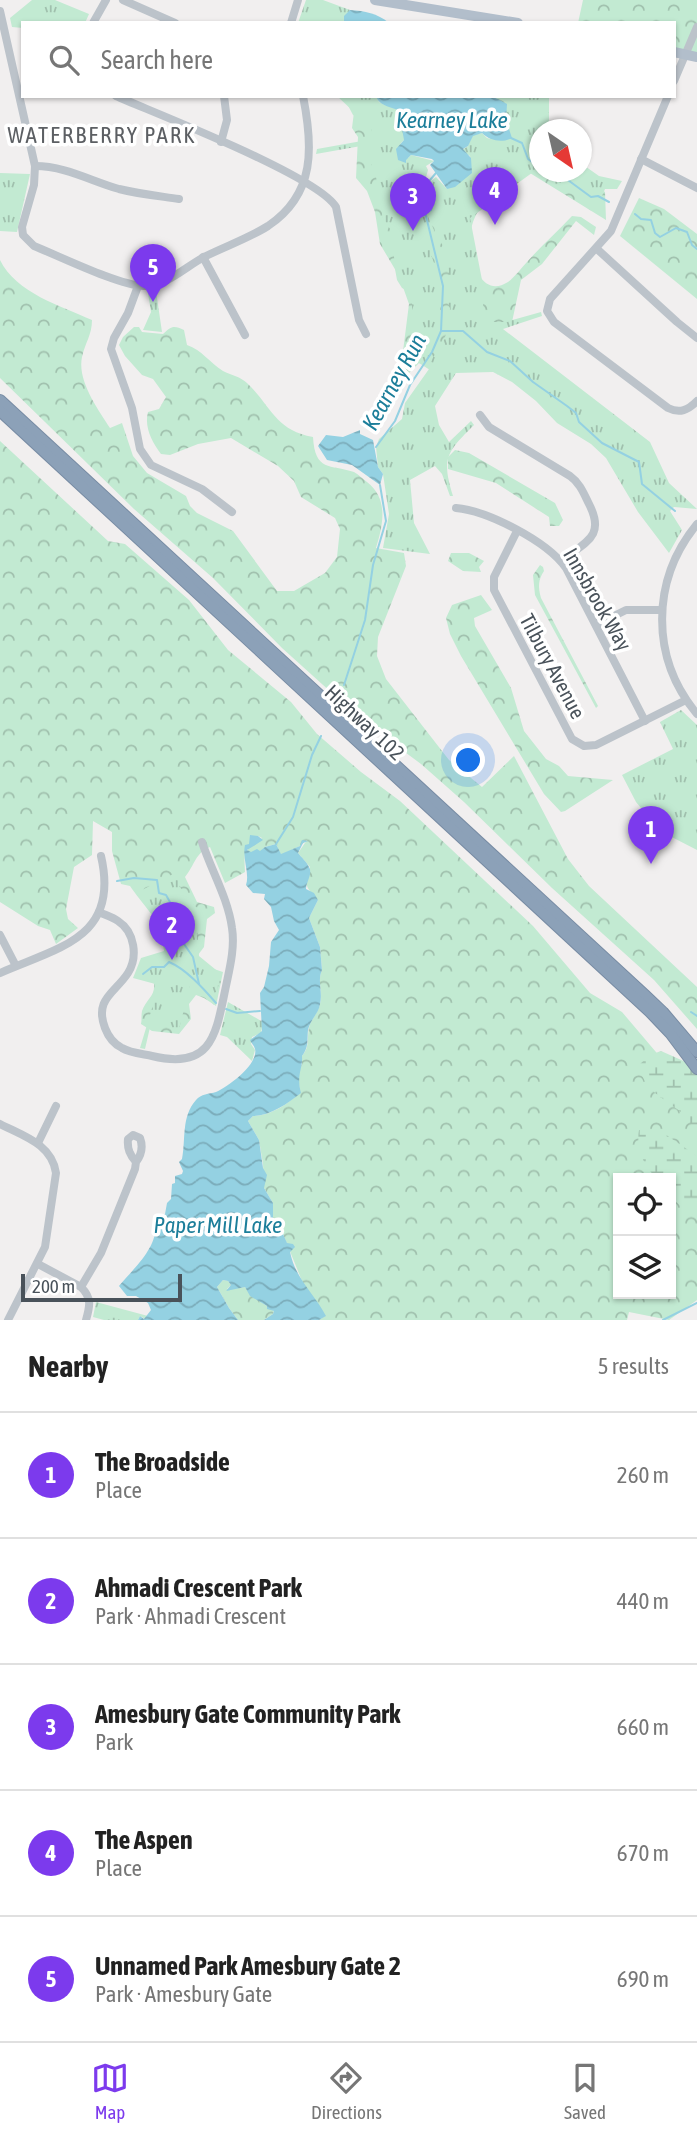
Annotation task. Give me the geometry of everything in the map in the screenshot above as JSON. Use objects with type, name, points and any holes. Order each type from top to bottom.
[{"type":"highway","name":"Highway 102","points":[[0,400],[663,1012],[697,1052]]},
{"type":"highway","name":"Highway 102","points":[[0,411],[640,1002],[670,1033],[697,1069]]},
{"type":"main road","points":[[375,0],[506,21]]},
{"type":"main road","points":[[680,53],[697,57]]},
{"type":"street","points":[[94,21],[106,0]]},
{"type":"street","points":[[123,0],[170,21]]},
{"type":"street","points":[[292,21],[298,0]]},
{"type":"street","points":[[0,10],[35,166],[34,185],[22,227],[23,235],[34,246],[138,286],[159,284],[202,257],[266,227],[291,205],[308,169],[311,140],[303,98]]},
{"type":"street","points":[[676,71],[680,53],[697,27]]},
{"type":"street","points":[[121,98],[274,165],[329,198],[335,208],[359,320],[366,334]]},
{"type":"street","points":[[221,142],[227,120],[224,98]]},
{"type":"street","points":[[667,98],[611,230],[547,305],[550,317],[668,408],[684,411],[697,401]]},
{"type":"street","points":[[641,159],[697,188]]},
{"type":"street","points":[[35,166],[48,166],[138,193],[179,199]]},
{"type":"street","points":[[597,248],[697,338]]},
{"type":"street","points":[[202,257],[245,335]]},
{"type":"street","points":[[138,286],[111,349],[132,408],[140,449],[151,465],[202,489],[232,512]]},
{"type":"street","points":[[480,415],[489,427],[570,475],[579,485],[596,518],[597,527],[592,537],[561,561]]},
{"type":"street","name":"Innsbrook Way","points":[[456,508],[482,514],[517,531],[544,545],[561,561],[645,721]]},
{"type":"street","points":[[697,524],[675,558],[664,591],[661,611],[663,644],[667,659],[686,700],[697,714]]},
{"type":"street","name":"Tilbury Avenue","points":[[517,531],[494,577],[494,590],[570,735],[580,745],[592,746],[686,700]]},
{"type":"street","points":[[596,625],[626,610],[661,611]]},
{"type":"street","points":[[99,912],[124,927],[130,935],[134,949],[129,971],[110,990],[104,1001],[102,1019],[110,1037],[125,1050],[171,1061],[191,1057],[202,1051],[213,1038],[217,1028],[233,941],[232,923],[202,842]]},
{"type":"street","points":[[0,973],[68,945],[86,930],[99,912],[106,889],[101,856]]},
{"type":"street","points":[[0,935],[16,966]]},
{"type":"street","points":[[38,1143],[56,1106]]},
{"type":"street","points":[[0,1124],[38,1143],[50,1156],[56,1172],[45,1247],[8,1320]]},
{"type":"street","points":[[81,1287],[101,1254],[136,1162]]},
{"type":"street","points":[[38,1264],[81,1287],[89,1299],[86,1320]]},
{"type":"green space","points":[[32,0],[55,0],[89,14],[86,21],[21,21],[21,28],[12,27],[10,18]]},
{"type":"green space","points":[[306,0],[323,0],[350,10],[345,21],[299,21]]},
{"type":"green space","points":[[583,0],[697,0],[697,54],[676,50],[676,21],[578,21]]},
{"type":"green space","points":[[339,98],[377,98],[432,205],[444,187],[447,189],[506,120],[507,106],[495,98],[537,98],[538,119],[529,119],[529,172],[525,170],[495,192],[482,206],[473,222],[471,243],[476,268],[488,284],[497,286],[508,282],[572,216],[581,217],[596,227],[594,235],[576,221],[542,264],[521,280],[512,322],[430,370],[419,363],[404,378],[392,374],[402,359],[409,304],[399,276],[380,244],[375,212],[367,191],[356,178],[358,137],[352,128],[354,112]]},
{"type":"green space","points":[[344,98],[376,98],[377,101],[400,111],[406,117],[401,124],[405,139],[400,144],[406,160],[411,155],[434,161],[426,166],[428,170],[425,181],[411,185],[407,193],[408,201],[417,215],[426,212],[434,230],[431,254],[436,269],[433,283],[440,303],[436,310],[439,324],[437,343],[425,364],[395,360],[411,337],[412,293],[402,288],[397,280],[392,232],[383,218],[375,171],[361,146],[316,154],[317,149],[373,139],[371,125],[353,115]]},
{"type":"green space","points":[[496,98],[549,98],[549,119],[529,119],[529,175],[470,218],[482,280],[484,322],[505,322],[541,312],[542,316],[503,329],[650,442],[669,483],[697,509],[674,507],[670,511],[682,530],[669,553],[638,512],[606,458],[591,444],[557,423],[536,401],[512,382],[493,372],[456,373],[435,406],[439,425],[449,442],[471,421],[474,425],[449,456],[447,473],[453,496],[450,496],[442,474],[435,466],[410,480],[414,523],[430,554],[383,548],[389,514],[376,447],[379,439],[402,419],[405,403],[429,369],[431,360],[449,328],[450,308],[445,296],[449,272],[439,239],[439,225],[432,212],[436,198],[431,181],[436,177],[447,189],[469,176],[472,173],[470,156],[464,153],[463,149],[473,135],[482,133],[487,138],[499,141],[509,132],[505,102]]},
{"type":"green space","points":[[592,171],[599,176],[622,181],[617,189],[605,189],[599,203],[559,182],[592,182]]},
{"type":"green space","points":[[0,173],[30,174],[17,232],[0,231]]},
{"type":"green space","points":[[544,182],[592,182],[605,192],[606,220]]},
{"type":"green space","points":[[639,198],[664,209],[697,234],[697,299],[620,236]]},
{"type":"green space","points":[[0,260],[7,271],[28,290],[92,320],[81,366],[85,385],[110,428],[122,423],[133,456],[147,473],[186,496],[197,513],[233,531],[277,591],[294,591],[325,573],[337,557],[340,529],[335,518],[301,497],[294,481],[278,466],[231,438],[198,444],[170,455],[161,454],[150,434],[147,418],[148,412],[159,409],[166,397],[153,379],[142,375],[125,356],[119,345],[123,337],[134,327],[139,327],[142,332],[163,334],[173,327],[184,330],[187,345],[223,371],[245,381],[290,429],[313,437],[317,456],[325,465],[354,472],[374,489],[379,496],[382,513],[376,548],[404,553],[406,566],[378,637],[377,656],[386,679],[449,760],[482,787],[514,756],[568,859],[589,886],[697,987],[697,1029],[654,980],[552,888],[464,802],[421,764],[363,721],[282,648],[213,578],[134,509],[0,378]]},
{"type":"green space","points":[[156,291],[162,332],[143,330],[151,312],[148,293]]},
{"type":"green space","points":[[0,441],[108,541],[125,544],[189,600],[228,650],[291,702],[317,734],[400,801],[533,926],[590,993],[622,1012],[678,1078],[697,1105],[697,1300],[669,1320],[629,1312],[627,1320],[319,1320],[325,1316],[304,1286],[283,1234],[273,1222],[273,1203],[264,1188],[259,1140],[248,1121],[253,1116],[278,1109],[300,1093],[298,1074],[302,1056],[310,1024],[320,1004],[320,947],[309,918],[318,900],[307,885],[310,867],[298,853],[307,840],[281,855],[276,844],[265,847],[260,852],[247,852],[249,847],[262,838],[258,836],[250,845],[246,852],[245,872],[225,883],[210,847],[196,860],[185,877],[197,902],[214,907],[215,913],[207,919],[204,947],[198,955],[202,965],[223,972],[216,1006],[196,995],[189,1004],[191,1019],[179,1034],[152,1031],[141,1024],[142,1011],[153,992],[152,976],[163,955],[165,937],[130,886],[121,884],[112,851],[112,832],[93,821],[92,855],[74,867],[66,909],[68,919],[78,928],[56,944],[50,930],[38,926],[0,902]]},
{"type":"green space","points":[[455,450],[469,453],[555,503],[563,520],[559,526],[550,526],[549,517],[496,483],[448,469],[448,457]]},
{"type":"green space","points":[[451,553],[469,553],[484,561],[479,567],[481,572],[463,571],[448,561]]},
{"type":"green space","points":[[540,565],[544,571],[539,584],[541,598],[598,706],[596,708],[535,595],[533,575]]},
{"type":"green space","points":[[481,595],[492,610],[474,618],[475,626],[511,688],[524,731],[546,759],[559,766],[568,776],[613,780],[565,811],[561,812],[544,794],[450,634],[446,618],[452,605]]},
{"type":"green space","points":[[681,710],[697,725],[697,850],[660,831],[636,802],[622,775],[673,749],[660,722]]},
{"type":"green space","points":[[175,873],[185,899],[204,915],[197,927],[199,956],[221,974],[214,1005],[191,982],[179,1029],[151,1023],[145,1049],[140,1048],[159,985],[133,978],[141,958],[164,951],[161,932],[164,930],[140,891]]},
{"type":"green space","points":[[228,1002],[263,1022],[261,1033],[252,1037],[251,1044],[255,1050],[252,1061],[227,1037],[220,1035]]},
{"type":"green space","points":[[661,1051],[697,1067],[697,1137],[684,1115],[655,1093],[641,1073],[640,1064],[650,1055]]},
{"type":"green space","points":[[639,1130],[659,1130],[697,1156],[697,1217],[676,1202],[676,1173],[652,1173],[647,1167],[638,1137]]},
{"type":"green space","points":[[223,1280],[231,1285],[227,1289],[245,1287],[274,1311],[273,1314],[264,1320],[238,1320],[217,1287]]},
{"type":"green space","points":[[96,1302],[148,1316],[145,1319],[140,1316],[138,1320],[104,1320],[93,1317]]},
{"type":"water","points":[[350,10],[361,11],[386,21],[344,21],[344,16]]},
{"type":"water","name":"Kearney Lake","points":[[377,98],[496,98],[507,104],[506,120],[512,138],[496,140],[482,133],[473,136],[468,146],[463,149],[471,158],[472,173],[455,187],[447,189],[430,165],[434,161],[432,159],[411,155],[406,163],[398,160],[396,149],[404,140],[401,123],[406,115]]},
{"type":"water","points":[[426,178],[435,195],[432,211],[418,215],[407,205],[407,191],[411,185],[424,182]]},
{"type":"water","points":[[360,430],[360,434],[373,440],[378,467],[383,474],[380,485],[352,465],[327,460],[318,446],[326,435],[343,437]]},
{"type":"water","name":"Paper Mill Lake","points":[[250,835],[263,840],[247,850],[251,852],[276,844],[281,854],[300,846],[302,840],[308,841],[303,843],[298,853],[310,870],[306,889],[314,893],[318,900],[309,918],[320,947],[321,1000],[309,1026],[307,1046],[302,1056],[299,1081],[301,1093],[278,1109],[253,1116],[248,1121],[259,1140],[263,1168],[267,1175],[264,1188],[273,1203],[273,1222],[287,1243],[295,1247],[290,1252],[296,1271],[326,1316],[319,1320],[264,1320],[274,1311],[250,1296],[245,1287],[226,1291],[231,1285],[223,1280],[217,1287],[238,1320],[138,1320],[140,1316],[144,1319],[151,1310],[148,1303],[136,1296],[127,1296],[119,1286],[149,1248],[155,1221],[165,1214],[167,1203],[171,1199],[175,1176],[182,1174],[179,1162],[182,1159],[185,1128],[191,1107],[198,1098],[221,1089],[248,1068],[255,1055],[255,1048],[250,1040],[262,1031],[260,993],[269,966],[271,942],[279,930],[271,907],[264,899],[265,894],[253,893],[246,885],[244,850],[245,845],[249,844]]},
{"type":"waterway","points":[[511,138],[522,143],[529,160]]},
{"type":"waterway","name":"Kearney Run","points":[[430,180],[436,173]]},
{"type":"waterway","points":[[571,182],[591,197],[598,196],[609,202]]},
{"type":"waterway","name":"Kearney Run","points":[[376,447],[395,421],[410,385],[432,352],[441,331],[443,286],[425,212]]},
{"type":"waterway","points":[[635,214],[641,219],[651,220],[655,233],[660,237],[676,228],[687,232],[692,245],[697,249]]},
{"type":"waterway","points":[[441,331],[463,331],[487,352],[510,361],[533,382],[576,413],[579,422],[602,443],[639,462],[642,484],[675,511]]},
{"type":"waterway","name":"Kearney Run","points":[[344,685],[365,620],[373,565],[386,521],[380,485]]},
{"type":"waterway","name":"Kearney Run","points":[[276,844],[293,817],[312,755],[321,736]]},
{"type":"waterway","points":[[117,881],[134,878],[157,880],[159,893],[166,895],[179,918],[184,944],[193,957],[199,984]]},
{"type":"waterway","points":[[143,974],[152,967],[164,967],[169,962],[188,974],[216,1003]]},
{"type":"waterway","points":[[226,1009],[237,1013],[260,1011]]},
{"type":"waterway","points":[[691,1012],[697,1016]]},
{"type":"waterway","points":[[663,1320],[697,1303]]},
{"type":"place","name":"The Aspen","points":[[495,225]]},
{"type":"place","name":"Amesbury Gate Community Park","points":[[413,231]]},
{"type":"place","name":"Unnamed Park Amesbury Gate 2","points":[[153,302]]},
{"type":"place","name":"The Broadside","points":[[651,864]]},
{"type":"place","name":"Ahmadi Crescent Park","points":[[172,960]]},
{"type":"district","name":"WATERBERRY PARK","points":[[102,135]]}]
